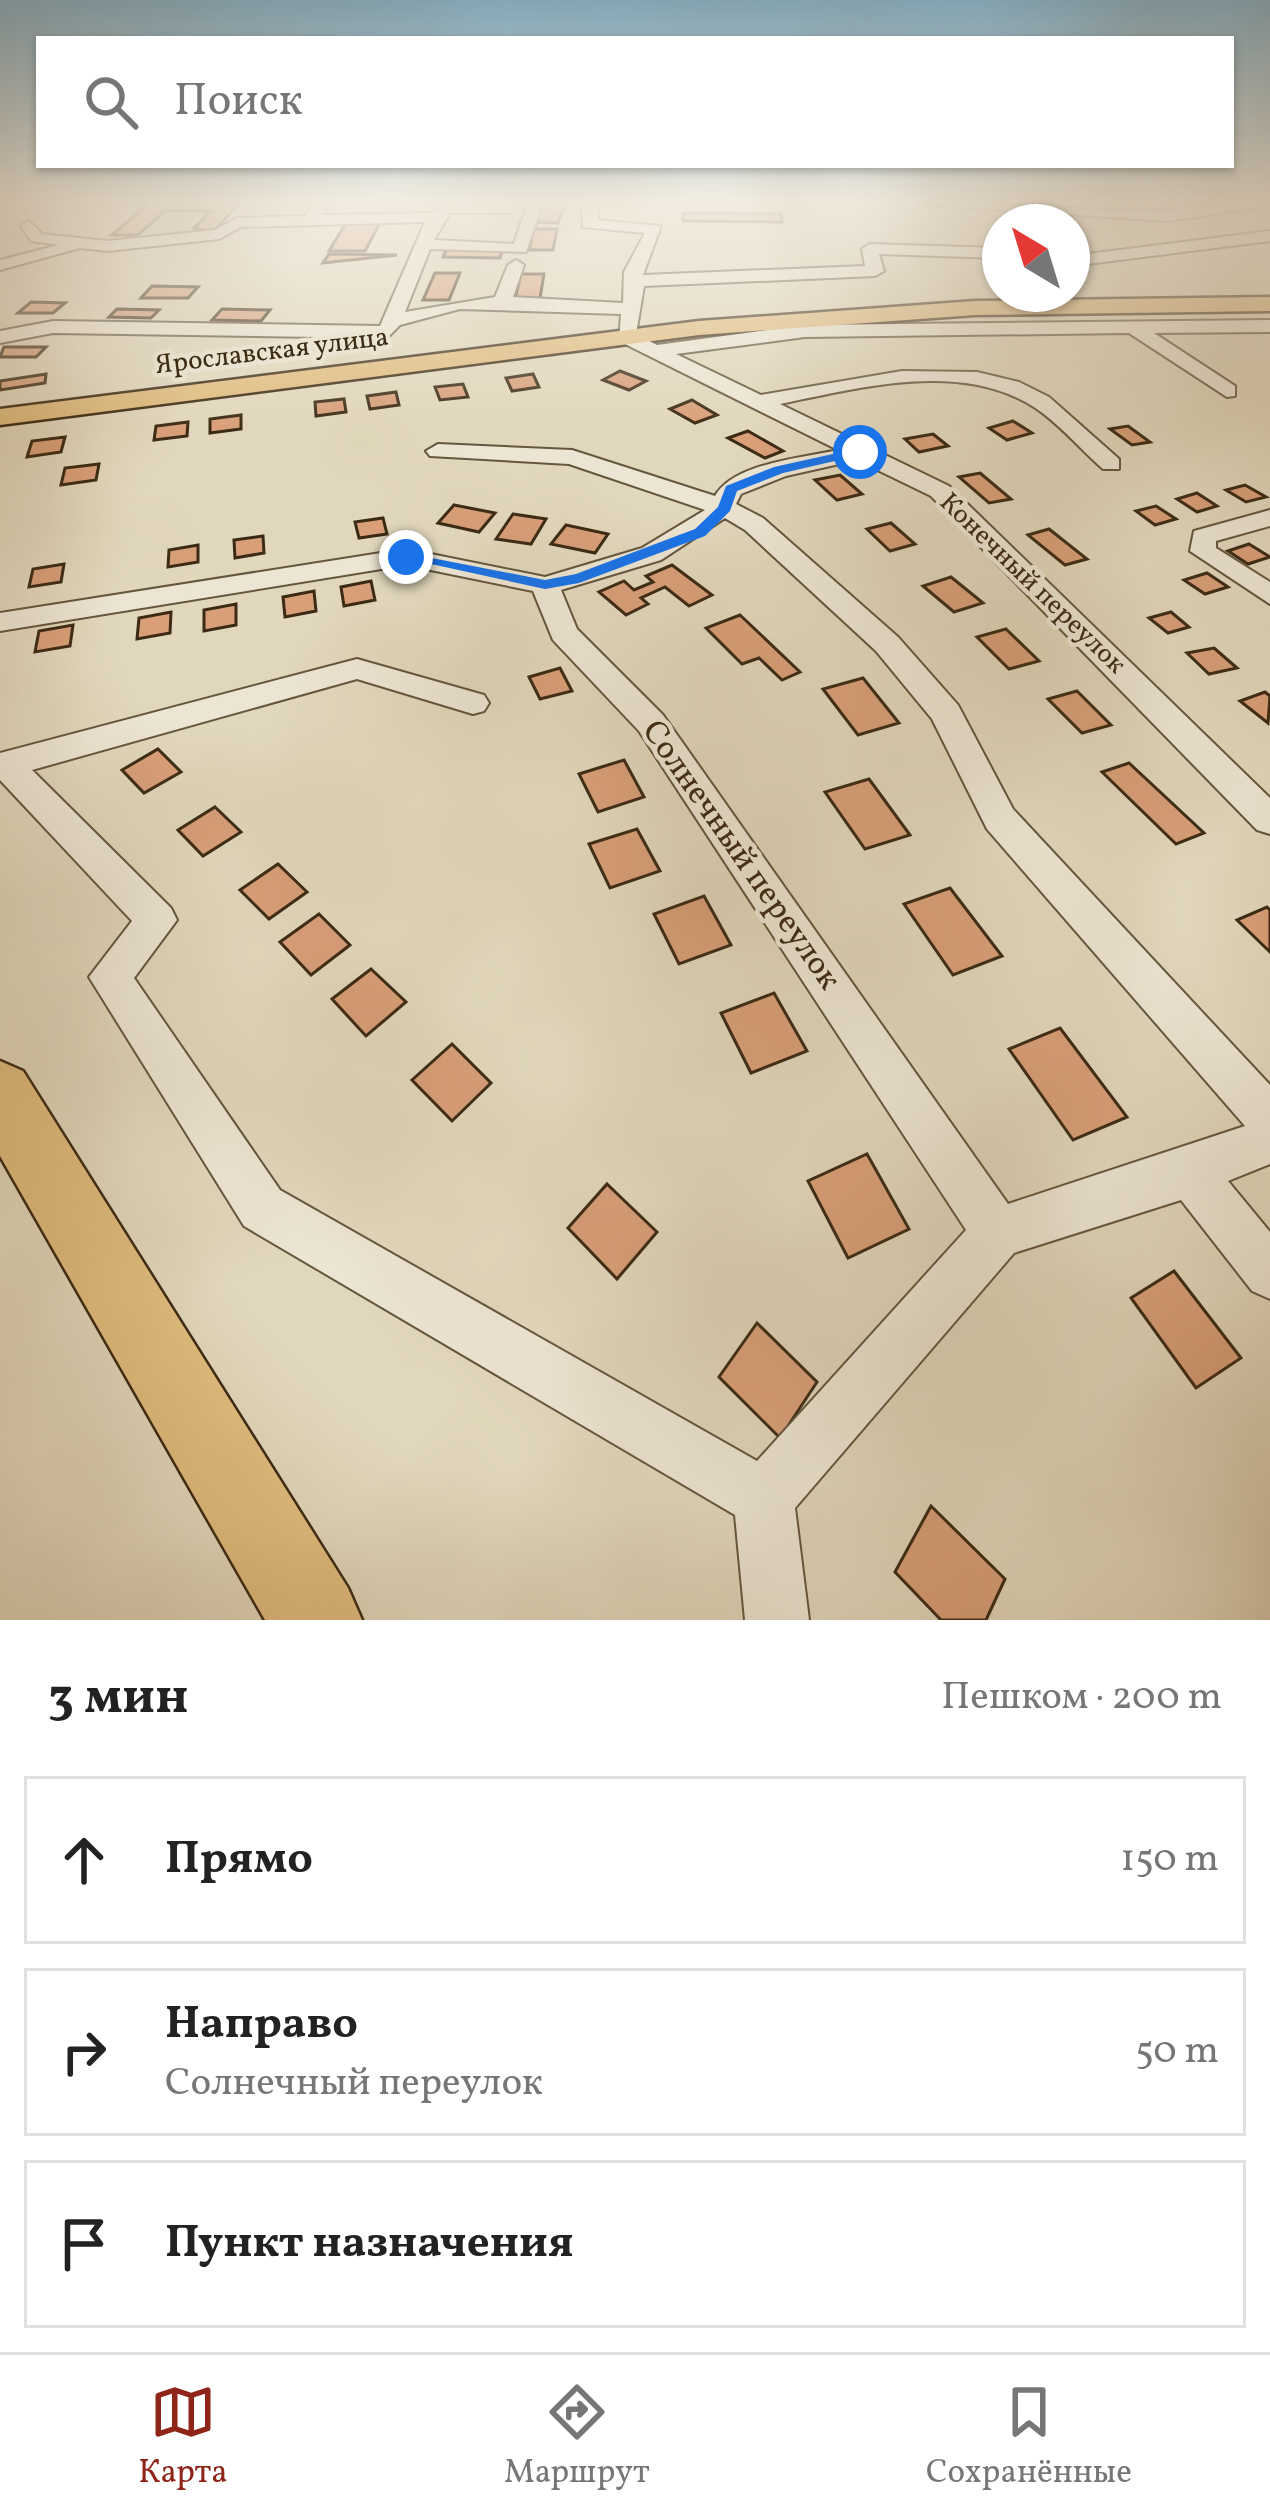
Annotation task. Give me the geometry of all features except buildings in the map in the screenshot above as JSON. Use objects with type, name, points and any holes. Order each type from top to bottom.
[{"type":"highway","points":[[0,1093],[316,1620]]},
{"type":"main road","name":"Ярославская улица","points":[[0,417],[626,338],[814,296],[982,299]]},
{"type":"main road","name":"Ярославская улица","points":[[1090,301],[1270,304]]},
{"type":"street","points":[[0,325],[387,332],[408,278]]},
{"type":"street","points":[[502,302],[511,278]]},
{"type":"street","points":[[626,338],[634,278]]},
{"type":"street","points":[[636,281],[814,296],[859,278]]},
{"type":"street","points":[[460,304],[467,284]]},
{"type":"street","points":[[392,321],[460,304],[630,309]]},
{"type":"street","points":[[0,337],[53,326]]},
{"type":"street","points":[[653,352],[806,331],[1270,326]]},
{"type":"street","points":[[1134,328],[1227,391]]},
{"type":"street","name":"Конечный переулок","points":[[626,338],[940,491],[1270,820]]},
{"type":"street","points":[[758,402],[878,380],[944,376],[1009,388],[1039,400],[1111,464]]},
{"type":"street","points":[[438,452],[572,457],[725,508],[754,524],[887,644],[946,713],[1000,819],[1270,1119]]},
{"type":"street","points":[[0,622],[406,557],[545,585],[579,578],[700,532],[725,508],[730,489],[778,470],[860,452]]},
{"type":"street","points":[[1270,518],[1204,537],[1203,551],[1270,595]]},
{"type":"street","name":"Солнечный переулок","points":[[545,585],[564,633],[651,723],[998,1233]]},
{"type":"street","points":[[473,703],[357,669],[3,765],[157,920],[110,977],[262,1208],[764,1498]]},
{"type":"street","points":[[777,1620],[764,1498],[998,1233],[1190,1172],[1270,1140]]},
{"type":"street","points":[[1190,1172],[1270,1273]]},
{"type":"route","points":[[406,557],[545,585],[579,578],[700,532],[725,508],[730,489],[778,470],[860,452]]}]
